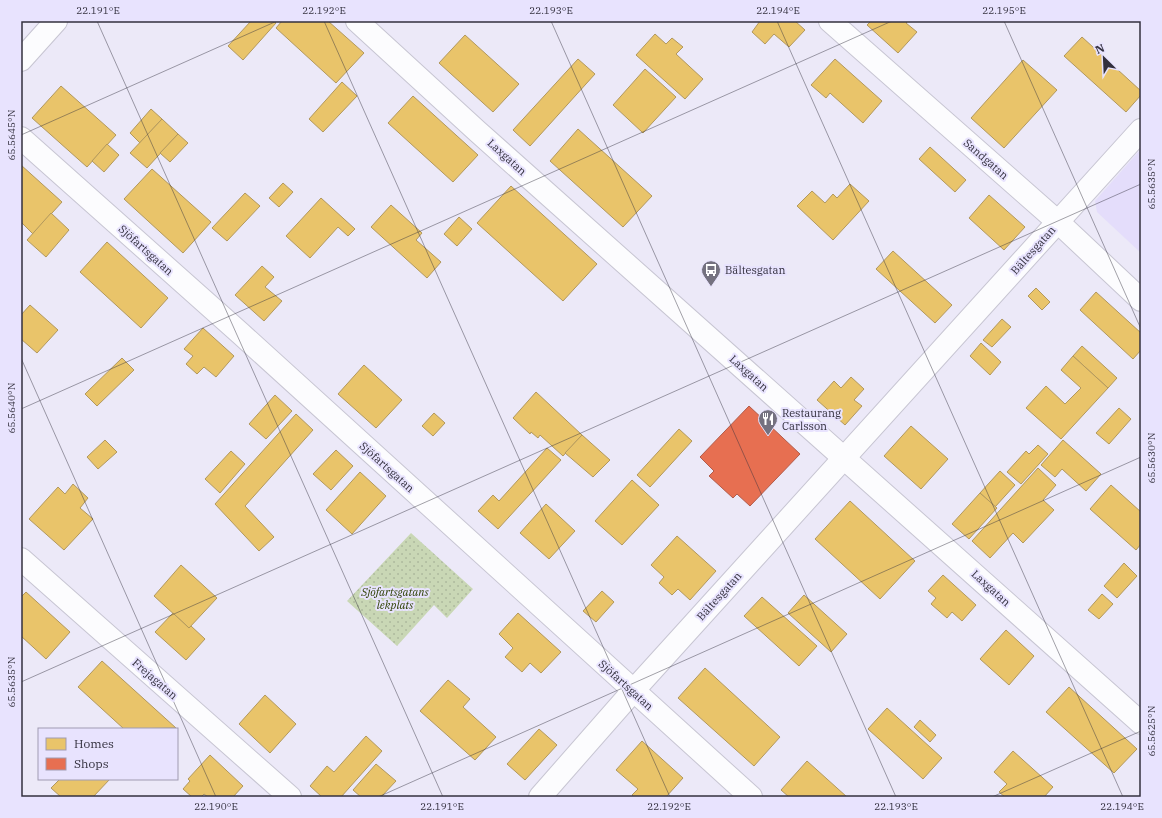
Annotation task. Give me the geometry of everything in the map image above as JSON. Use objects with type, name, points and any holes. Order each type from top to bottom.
[{"type":"street","points":[[21,60],[56,21]]},
{"type":"street","name":"Laxgatan","points":[[358,21],[1141,723]]},
{"type":"street","name":"Sandgatan","points":[[830,21],[1058,222],[1141,300]]},
{"type":"street","name":"Bältesgatan","points":[[540,797],[633,691],[1141,130]]},
{"type":"street","name":"Sjöfartsgatan","points":[[21,138],[240,333],[751,797]]},
{"type":"street","name":"Frejagatan","points":[[21,559],[290,797]]},
{"type":"shaded area","points":[[1141,149],[1141,253],[1097,212],[1095,201]]},
{"type":"green space","name":"Sjöfartsgatans lekplats","points":[[411,533],[473,589],[447,618],[434,605],[397,646],[347,601]]},
{"type":"building: Homes","points":[[251,21],[274,21],[276,23],[243,60],[228,46]]},
{"type":"building: Homes","points":[[282,21],[328,21],[364,53],[336,83],[276,28]]},
{"type":"building: Homes","points":[[760,21],[795,21],[805,30],[789,47],[774,34],[765,44],[752,32]]},
{"type":"building: Homes","points":[[871,21],[908,21],[906,23],[917,32],[898,53],[867,25]]},
{"type":"building: Homes","points":[[655,34],[666,44],[672,38],[683,47],[676,54],[703,79],[685,99],[636,55]]},
{"type":"building: Homes","points":[[465,35],[519,84],[493,112],[439,63]]},
{"type":"building: Homes","points":[[1082,37],[1141,91],[1141,95],[1126,112],[1064,56]]},
{"type":"building: Homes","points":[[578,59],[595,74],[530,146],[513,130]]},
{"type":"building: Homes","points":[[835,59],[882,101],[863,123],[830,93],[826,98],[811,85]]},
{"type":"building: Homes","points":[[1023,60],[1057,90],[1004,148],[971,118]]},
{"type":"building: Homes","points":[[645,69],[676,97],[643,133],[613,105]]},
{"type":"building: Homes","points":[[342,82],[357,96],[323,132],[309,119]]},
{"type":"building: Homes","points":[[61,86],[116,135],[87,167],[32,118]]},
{"type":"building: Homes","points":[[413,96],[478,155],[453,182],[388,123]]},
{"type":"building: Homes","points":[[151,109],[162,119],[140,143],[130,133]]},
{"type":"building: Homes","points":[[162,119],[178,134],[147,168],[130,153]]},
{"type":"building: Homes","points":[[578,129],[652,196],[623,227],[550,161]]},
{"type":"building: Homes","points":[[178,134],[188,143],[170,162],[160,153]]},
{"type":"building: Homes","points":[[107,144],[119,155],[104,172],[92,161]]},
{"type":"building: Homes","points":[[930,147],[966,180],[955,192],[919,159]]},
{"type":"building: Homes","points":[[21,165],[62,202],[33,234],[21,222]]},
{"type":"building: Homes","points":[[152,169],[211,222],[183,253],[124,199]]},
{"type":"building: Homes","points":[[283,183],[293,192],[279,207],[269,198]]},
{"type":"building: Homes","points":[[850,184],[869,201],[833,240],[797,206],[812,191],[825,203],[833,194],[837,198]]},
{"type":"building: Homes","points":[[511,186],[597,264],[563,301],[477,223]]},
{"type":"building: Homes","points":[[245,193],[260,206],[227,241],[212,228]]},
{"type":"building: Homes","points":[[989,195],[1025,227],[1004,250],[969,218]]},
{"type":"building: Homes","points":[[321,198],[355,229],[348,236],[338,227],[310,258],[286,236]]},
{"type":"building: Homes","points":[[391,205],[422,233],[416,240],[441,262],[427,278],[371,227]]},
{"type":"building: Homes","points":[[51,213],[69,230],[46,257],[27,240]]},
{"type":"building: Homes","points":[[459,217],[472,229],[457,246],[444,234]]},
{"type":"building: Homes","points":[[107,242],[168,298],[141,328],[80,272]]},
{"type":"building: Homes","points":[[893,251],[952,305],[935,323],[876,269]]},
{"type":"building: Homes","points":[[262,266],[274,277],[265,287],[282,301],[264,321],[235,295]]},
{"type":"building: Homes","points":[[1036,288],[1050,302],[1042,310],[1028,296]]},
{"type":"building: Homes","points":[[1096,292],[1141,333],[1141,350],[1133,359],[1080,310]]},
{"type":"building: Homes","points":[[30,305],[58,330],[37,353],[21,339],[21,315]]},
{"type":"building: Homes","points":[[1002,319],[1011,327],[992,347],[983,340]]},
{"type":"building: Homes","points":[[203,328],[234,356],[216,377],[204,367],[197,374],[186,364],[193,356],[184,349]]},
{"type":"building: Homes","points":[[981,343],[1001,362],[990,375],[970,356]]},
{"type":"building: Homes","points":[[1082,346],[1117,378],[1108,388],[1073,356]]},
{"type":"building: Homes","points":[[1073,356],[1108,388],[1061,439],[1026,408],[1046,386],[1065,404],[1081,388],[1061,370]]},
{"type":"building: Homes","points":[[122,358],[134,370],[97,406],[85,394]]},
{"type":"building: Homes","points":[[364,365],[402,400],[376,428],[338,394]]},
{"type":"building: Homes","points":[[851,377],[864,389],[854,400],[862,406],[845,425],[817,400],[834,381],[841,388]]},
{"type":"building: Homes","points":[[536,392],[582,435],[563,456],[540,435],[538,438],[531,432],[530,434],[513,418]]},
{"type":"building: Homes","points":[[275,395],[292,411],[266,439],[249,424]]},
{"type":"building: Homes","points":[[1119,408],[1131,419],[1109,444],[1096,433]]},
{"type":"building: Homes","points":[[434,413],[445,423],[433,436],[422,426]]},
{"type":"building: Homes","points":[[296,414],[313,430],[245,506],[274,537],[259,551],[215,504]]},
{"type":"building: Homes","points":[[911,426],[948,459],[921,489],[884,456]]},
{"type":"building: Homes","points":[[679,429],[692,441],[650,487],[637,475]]},
{"type":"building: Homes","points":[[582,435],[610,460],[593,477],[565,453]]},
{"type":"building: Homes","points":[[105,440],[117,452],[98,469],[87,457]]},
{"type":"building: Homes","points":[[1063,440],[1101,474],[1086,491],[1062,469],[1055,477],[1041,465]]},
{"type":"building: Homes","points":[[1038,445],[1048,454],[1021,484],[1007,472],[1026,451],[1029,454]]},
{"type":"building: Homes","points":[[547,448],[561,460],[498,529],[478,511],[493,495],[499,501]]},
{"type":"building: Homes","points":[[336,450],[353,466],[331,490],[313,474]]},
{"type":"building: Homes","points":[[231,451],[245,464],[220,493],[205,479]]},
{"type":"building: Homes","points":[[1038,468],[1056,485],[1043,500],[1054,510],[1023,543],[1013,533],[990,558],[972,541]]},
{"type":"building: Homes","points":[[1000,471],[1015,485],[995,507],[980,493]]},
{"type":"building: Homes","points":[[360,472],[386,496],[352,534],[326,510]]},
{"type":"building: Homes","points":[[632,480],[659,505],[622,545],[595,521]]},
{"type":"building: Homes","points":[[73,484],[88,498],[80,508],[93,519],[64,550],[29,519],[58,487],[65,494]]},
{"type":"building: Homes","points":[[1111,485],[1141,512],[1141,544],[1136,550],[1090,509]]},
{"type":"building: Homes","points":[[980,493],[997,508],[969,539],[952,524]]},
{"type":"building: Homes","points":[[850,501],[915,561],[880,599],[815,539]]},
{"type":"building: Homes","points":[[546,504],[575,531],[549,559],[520,533]]},
{"type":"building: Homes","points":[[677,536],[716,571],[690,600],[678,589],[672,595],[659,583],[664,577],[651,565]]},
{"type":"building: Homes","points":[[1124,563],[1137,576],[1117,598],[1104,586]]},
{"type":"building: Homes","points":[[181,565],[217,598],[189,628],[154,596]]},
{"type":"building: Homes","points":[[943,575],[976,605],[962,621],[952,612],[947,618],[931,604],[936,598],[928,591]]},
{"type":"building: Homes","points":[[602,591],[614,602],[596,622],[583,611]]},
{"type":"building: Homes","points":[[26,592],[70,632],[46,659],[21,636],[21,597]]},
{"type":"building: Homes","points":[[1102,594],[1113,604],[1099,619],[1088,610]]},
{"type":"building: Homes","points":[[804,595],[847,634],[831,652],[788,613]]},
{"type":"building: Homes","points":[[762,597],[817,646],[799,666],[744,616]]},
{"type":"building: Homes","points":[[173,613],[189,628],[191,626],[205,639],[186,660],[155,632]]},
{"type":"building: Homes","points":[[518,613],[561,652],[541,673],[530,663],[522,672],[505,657],[513,648],[499,634]]},
{"type":"building: Homes","points":[[1006,630],[1034,656],[1009,685],[980,659]]},
{"type":"building: Homes","points":[[102,661],[176,728],[123,728],[78,687]]},
{"type":"building: Homes","points":[[705,668],[780,737],[754,766],[678,698]]},
{"type":"building: Homes","points":[[448,680],[470,699],[463,707],[496,737],[475,760],[420,711]]},
{"type":"building: Homes","points":[[1069,687],[1137,749],[1114,773],[1046,712]]},
{"type":"building: Homes","points":[[265,695],[296,724],[270,753],[239,724]]},
{"type":"building: Homes","points":[[887,708],[942,758],[923,779],[868,729]]},
{"type":"building: Homes","points":[[920,720],[936,735],[930,742],[914,727]]},
{"type":"building: Homes","points":[[539,729],[557,745],[525,780],[507,764]]},
{"type":"building: Homes","points":[[366,736],[382,751],[341,797],[322,797],[310,786],[327,766],[334,772]]},
{"type":"building: Homes","points":[[642,741],[683,778],[666,797],[634,797],[632,795],[638,789],[616,770]]},
{"type":"building: Homes","points":[[1013,751],[1053,787],[1044,797],[1005,797],[999,792],[1007,784],[994,772]]},
{"type":"building: Homes","points":[[210,755],[243,786],[233,797],[208,797],[204,794],[201,797],[192,797],[183,789],[190,781],[188,779]]},
{"type":"building: Homes","points":[[807,761],[847,797],[789,797],[781,790]]},
{"type":"building: Homes","points":[[376,764],[396,781],[381,797],[361,797],[353,790]]},
{"type":"building: Homes","points":[[59,780],[109,780],[93,797],[61,797],[51,788]]},
{"type":"building: Shops","points":[[749,406],[800,454],[750,506],[737,494],[733,498],[709,476],[714,471],[700,457]]},
{"type":"place","name":"Bältesgatan","points":[[711,287]]},
{"type":"place","name":"Restaurang Carlsson","points":[[768,436]]}]
